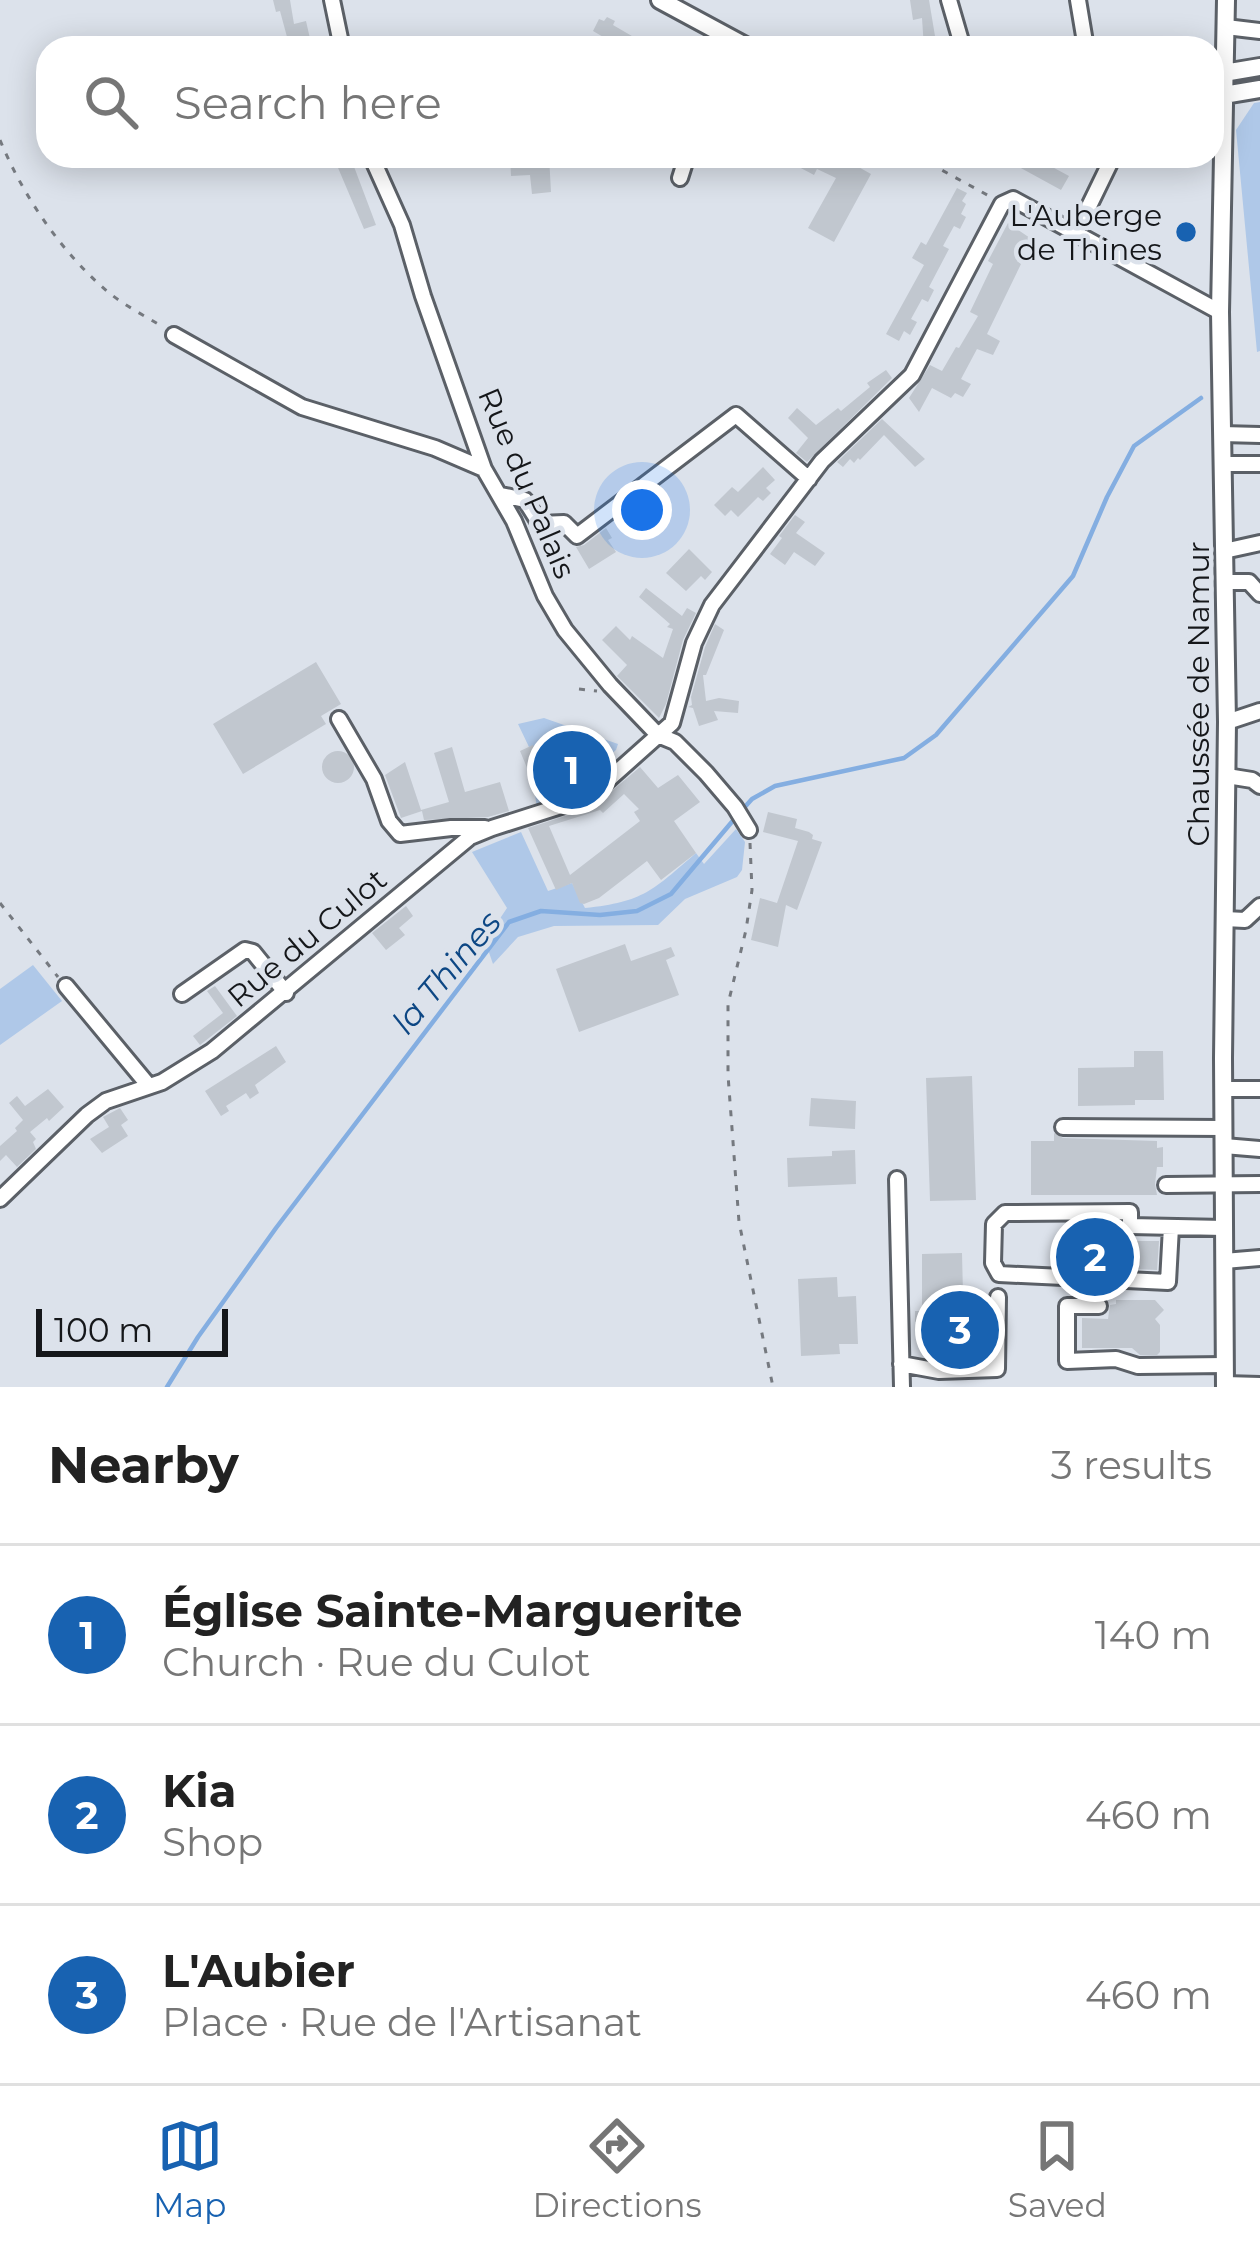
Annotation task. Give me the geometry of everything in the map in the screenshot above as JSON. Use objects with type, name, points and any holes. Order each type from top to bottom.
[{"type":"main road","points":[[660,0],[726,36]]},
{"type":"main road","name":"Chaussée de Namur","points":[[1224,38],[1226,0]]},
{"type":"main road","points":[[1224,72],[1260,67]]},
{"type":"main road","points":[[1224,95],[1260,89]]},
{"type":"main road","name":"Chaussée de Namur","points":[[1219,168],[1227,722],[1225,1379]]},
{"type":"street","points":[[332,0],[340,36]]},
{"type":"street","points":[[949,0],[960,36]]},
{"type":"street","points":[[1078,0],[1084,36]]},
{"type":"street","points":[[1226,27],[1260,31]]},
{"type":"street","name":"Rue du Palais","points":[[376,168],[402,225],[484,469],[501,496],[545,596],[565,630],[610,685],[658,734]]},
{"type":"street","points":[[680,178],[683,168]]},
{"type":"street","points":[[1076,233],[1108,168]]},
{"type":"street","points":[[675,742],[672,723],[694,643],[712,605],[822,461],[912,375],[1008,201],[1220,312]]},
{"type":"street","points":[[174,334],[302,406],[435,448],[484,469]]},
{"type":"street","points":[[501,496],[525,500],[540,524],[564,523],[577,536],[736,416],[808,479]]},
{"type":"street","points":[[1222,434],[1260,435]]},
{"type":"street","points":[[1222,464],[1260,464]]},
{"type":"street","points":[[1224,551],[1260,543]]},
{"type":"street","points":[[1225,582],[1249,583],[1260,594]]},
{"type":"street","points":[[1227,722],[1260,712]]},
{"type":"street","points":[[339,719],[400,835],[492,827]]},
{"type":"street","name":"Rue du Culot","points":[[0,1199],[87,1115],[106,1101],[162,1082],[212,1052],[470,837],[589,797],[672,723]]},
{"type":"street","points":[[658,734],[675,742],[706,772],[749,830]]},
{"type":"street","points":[[1227,776],[1260,786]]},
{"type":"street","points":[[1225,919],[1245,920],[1260,906]]},
{"type":"street","points":[[182,994],[245,950],[253,952],[286,993]]},
{"type":"street","points":[[66,986],[149,1086]]},
{"type":"street","points":[[1223,1089],[1260,1089]]},
{"type":"street","points":[[1063,1127],[1224,1137],[1260,1149]]},
{"type":"street","points":[[897,1179],[902,1387]]},
{"type":"street","points":[[1166,1185],[1260,1184]]},
{"type":"street","points":[[1171,1227],[1168,1282],[999,1274],[993,1263],[994,1224],[1005,1213],[1130,1212],[1130,1226],[1224,1228]]},
{"type":"street","points":[[1224,1262],[1260,1258]]},
{"type":"street","points":[[901,1364],[939,1371],[997,1369],[998,1297]]},
{"type":"street","points":[[1099,1306],[1067,1306],[1067,1360],[1116,1359],[1260,1384]]},
{"type":"path","points":[[0,140],[54,236],[109,293],[174,334]]},
{"type":"path","points":[[941,168],[1008,201]]},
{"type":"path","points":[[749,830],[752,890],[728,1004],[728,1075],[740,1222],[773,1387]]},
{"type":"path","points":[[0,903],[66,986]]},
{"type":"shaded area","points":[[1260,102],[1257,352],[1236,130],[1254,103]]},
{"type":"shaded area","points":[[544,718],[618,744],[590,771],[585,766],[581,769],[564,752],[561,771],[579,794],[537,808],[533,782],[546,776],[518,724]]},
{"type":"shaded area","points":[[736,829],[745,842],[737,877],[685,899],[658,925],[554,926],[518,937],[493,964],[485,941],[507,908],[472,852],[521,832],[548,891],[572,883],[585,908],[646,892],[696,853],[704,864]]},
{"type":"shaded area","points":[[33,965],[62,1001],[0,1045],[0,989]]},
{"type":"building","points":[[273,0],[290,0],[294,24],[306,21],[309,36],[287,36],[280,11],[276,12]]},
{"type":"building","points":[[910,0],[929,0],[935,36],[923,36],[922,18],[913,20]]},
{"type":"building","points":[[607,17],[615,21],[613,25],[632,36],[602,36],[593,31],[599,19]]},
{"type":"building","points":[[338,168],[355,168],[376,225],[364,229]]},
{"type":"building","points":[[511,168],[550,168],[551,192],[532,194],[530,175],[511,176]]},
{"type":"building","points":[[801,168],[860,168],[871,174],[834,242],[808,228],[836,178],[817,169],[814,175]]},
{"type":"building","points":[[1021,168],[1054,168],[1069,176],[1061,190]]},
{"type":"building","points":[[957,188],[967,193],[961,214],[966,217],[960,229],[954,226],[943,246],[949,249],[929,287],[934,290],[928,302],[922,299],[911,319],[917,322],[910,335],[904,331],[899,341],[886,334],[924,265],[912,258],[921,242],[926,245]]},
{"type":"building","points":[[1008,223],[1030,238],[987,334],[1000,341],[993,355],[977,349],[961,379],[971,384],[963,397],[955,393],[951,398],[932,388],[919,412],[909,398],[930,365],[942,371],[978,316],[970,312]]},
{"type":"building","points":[[886,370],[892,378],[807,462],[796,453],[808,438],[788,418],[797,408],[816,425],[838,408],[841,411]]},
{"type":"building","points":[[882,419],[925,459],[915,467],[884,435],[860,460],[850,459],[843,467],[837,462]]},
{"type":"building","points":[[763,467],[775,480],[766,488],[771,493],[763,501],[758,497],[738,517],[731,510],[725,516],[714,505],[732,487],[738,492]]},
{"type":"building","points":[[795,515],[805,522],[796,533],[825,553],[815,566],[794,552],[785,565],[770,554]]},
{"type":"building","points":[[606,528],[616,552],[589,569],[576,547]]},
{"type":"building","points":[[689,549],[712,572],[686,591],[666,573]]},
{"type":"building","points":[[646,588],[682,616],[687,608],[696,613],[659,718],[617,676],[627,665],[602,640],[616,626],[630,640],[632,636],[663,658],[673,629],[639,597]]},
{"type":"building","points":[[715,624],[724,630],[703,675],[706,701],[739,701],[738,713],[714,711],[718,720],[699,726],[693,708],[688,707]]},
{"type":"building","points":[[316,662],[341,704],[321,716],[326,724],[243,774],[213,724]]},
{"type":"building","points":[[533,745],[540,761],[560,746],[594,777],[576,790],[561,770],[533,782],[520,751]]},
{"type":"building","points":[[452,747],[465,792],[500,782],[509,811],[488,817],[424,820],[422,811],[401,818],[385,775],[405,762],[421,810],[449,802],[434,753]]},
{"type":"building","points":[[338,751],[349,756],[354,767],[349,778],[338,783],[327,778],[322,767],[327,756]]},
{"type":"building","points":[[640,767],[658,788],[678,775],[700,802],[674,821],[696,853],[661,880],[647,861],[599,898],[580,903],[572,883],[556,890],[528,828],[593,807]],"holes":[[[624,794],[639,809],[634,812],[640,821],[570,875],[549,826],[600,810],[603,813]]]},
{"type":"building","points":[[768,812],[797,819],[795,828],[822,842],[797,910],[786,905],[778,947],[751,940],[760,898],[777,903],[798,841],[763,832]]},
{"type":"building","points":[[406,906],[413,916],[399,928],[405,935],[386,950],[372,933]]},
{"type":"building","points":[[625,944],[631,961],[671,947],[675,956],[666,960],[679,995],[579,1032],[556,969]]},
{"type":"building","points":[[215,986],[237,1016],[200,1045],[193,1036],[223,1013],[207,991]]},
{"type":"building","points":[[276,1046],[286,1062],[255,1085],[259,1093],[250,1099],[246,1093],[226,1106],[229,1111],[221,1116],[205,1091]]},
{"type":"building","points":[[1134,1051],[1163,1051],[1164,1100],[1078,1106],[1078,1068],[1134,1067]]},
{"type":"building","points":[[972,1076],[976,1200],[930,1201],[926,1078]]},
{"type":"building","points":[[48,1089],[64,1107],[30,1132],[36,1149],[17,1167],[6,1155],[0,1161],[0,1146],[23,1120],[9,1103],[17,1096],[25,1106]]},
{"type":"building","points":[[811,1098],[856,1101],[855,1129],[809,1126]]},
{"type":"building","points":[[120,1108],[128,1120],[121,1125],[128,1136],[102,1153],[90,1139],[109,1127],[103,1117]]},
{"type":"building","points":[[1054,1133],[1063,1138],[1157,1141],[1157,1148],[1163,1147],[1163,1167],[1157,1167],[1157,1195],[1031,1195],[1031,1141],[1054,1141]]},
{"type":"building","points":[[855,1150],[856,1184],[788,1187],[787,1158]]},
{"type":"building","points":[[1119,1223],[1124,1241],[1159,1241],[1157,1270],[1066,1266],[1066,1224]]},
{"type":"building","points":[[962,1253],[963,1294],[982,1293],[984,1358],[941,1360],[940,1346],[933,1344],[937,1322],[915,1322],[915,1311],[922,1311],[922,1254]]},
{"type":"building","points":[[837,1277],[838,1297],[856,1296],[858,1344],[839,1344],[840,1354],[801,1356],[798,1279]]},
{"type":"building","points":[[1116,1300],[1155,1300],[1164,1310],[1155,1319],[1160,1325],[1157,1355],[1140,1355],[1132,1348],[1082,1348],[1082,1318],[1108,1319]]},
{"type":"waterway","name":"la Thines","points":[[743,809],[775,786],[904,758],[936,735],[1073,576],[1134,446],[1201,398]]},
{"type":"waterway","name":"la Thines","points":[[167,1387],[276,1228],[509,922],[541,911],[600,915],[637,911],[671,894],[736,817]]},
{"type":"place","name":"L'Auberge de Thines","points":[[1186,232]]},
{"type":"place","name":"Église Sainte-Marguerite","points":[[572,770]]},
{"type":"place","name":"Kia","points":[[1095,1257]]},
{"type":"place","name":"L'Aubier","points":[[960,1330]]}]
